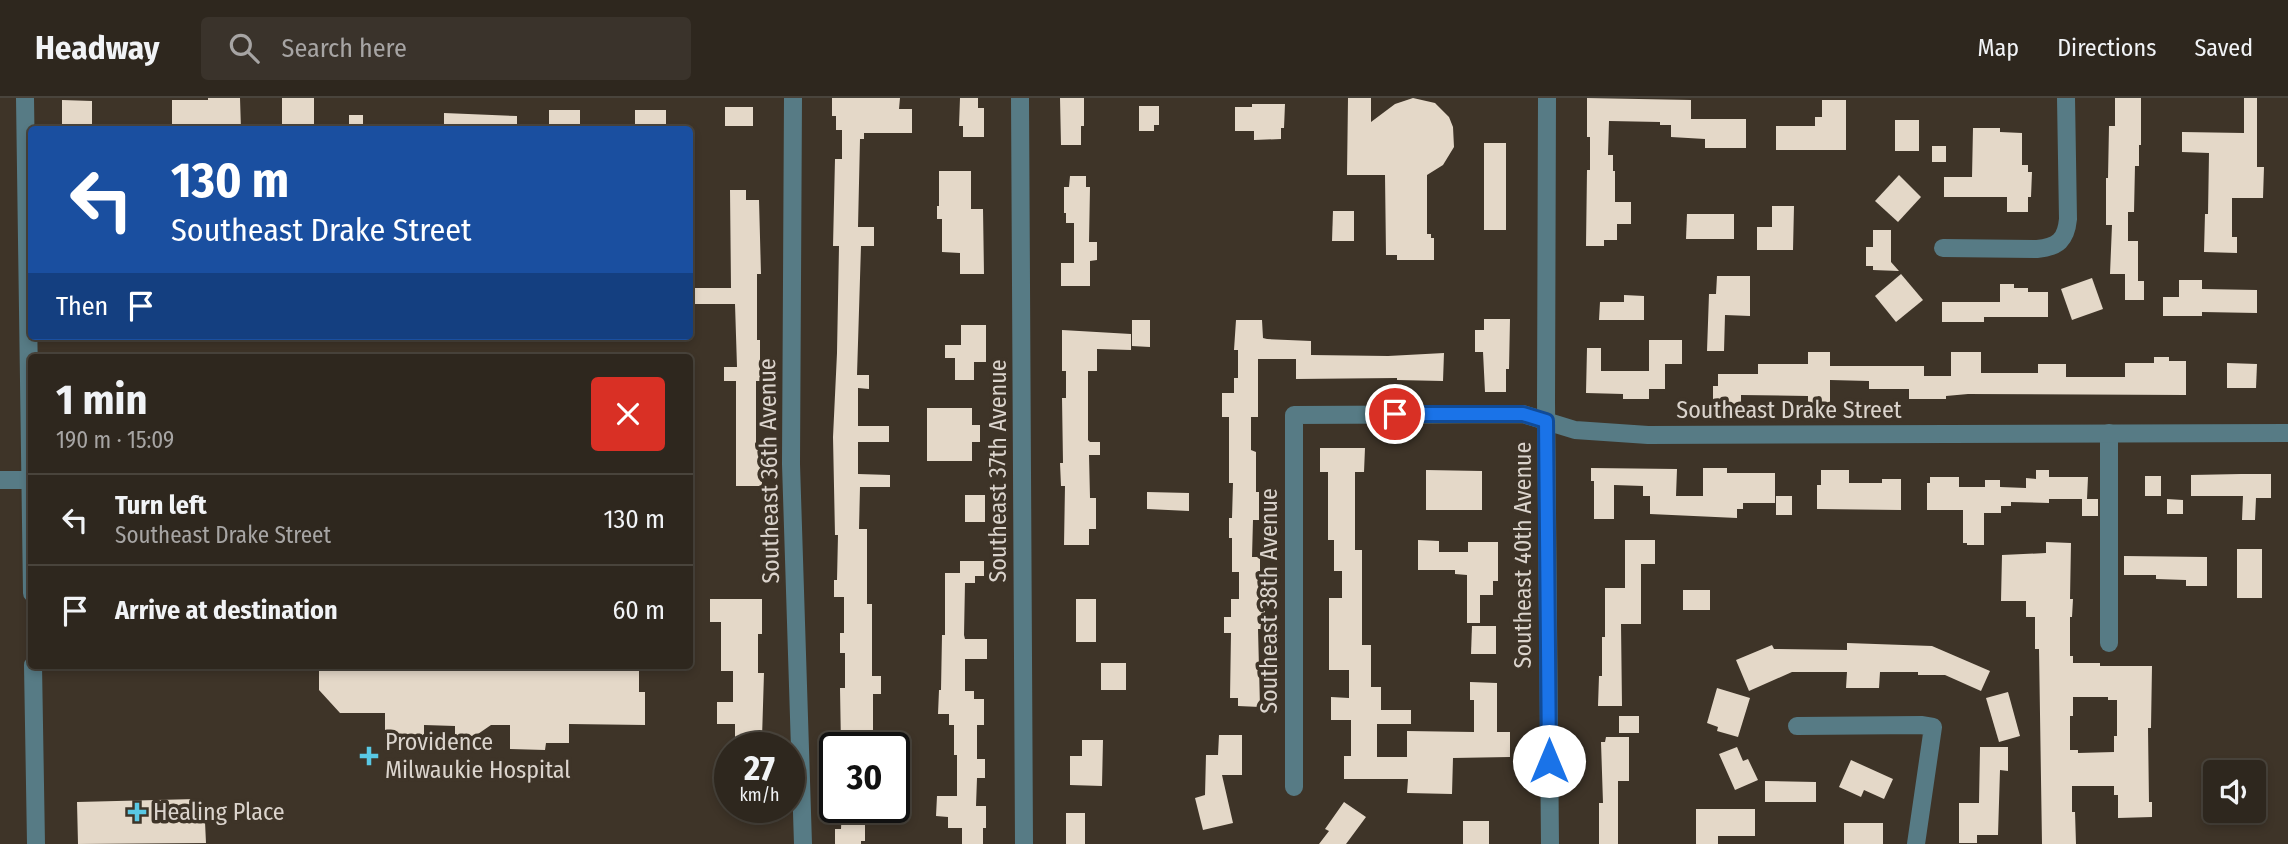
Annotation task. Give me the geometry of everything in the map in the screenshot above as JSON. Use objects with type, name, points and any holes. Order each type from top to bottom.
[{"type":"street","points":[[25,98],[28,320]]},
{"type":"street","name":"Southeast 36th Avenue","points":[[793,98],[792,464],[803,844]]},
{"type":"street","name":"Southeast 37th Avenue","points":[[1020,98],[1024,844]]},
{"type":"street","name":"Southeast 40th Avenue","points":[[1547,98],[1546,421],[1550,844]]},
{"type":"street","points":[[1944,248],[2037,249],[2051,248],[2062,241],[2068,219],[2066,98]]},
{"type":"street","name":"Southeast Drake Street","points":[[1294,415],[1523,414],[1575,430],[1610,430],[1648,435],[2288,433]]},
{"type":"street","name":"Southeast 38th Avenue","points":[[1294,415],[1294,788]]},
{"type":"street","points":[[2109,433],[2109,643]]},
{"type":"street","points":[[0,480],[28,480]]},
{"type":"street","points":[[33,669],[36,844]]},
{"type":"street","points":[[1797,726],[1933,727],[1916,844]]},
{"type":"building","points":[[240,98],[241,126],[172,126],[172,100]]},
{"type":"building","points":[[282,98],[314,98],[314,126],[282,126]]},
{"type":"building","points":[[832,98],[900,98],[899,109],[912,109],[912,133],[864,133],[864,139],[860,139],[858,227],[874,227],[874,246],[861,246],[857,375],[869,375],[869,389],[858,388],[858,426],[889,426],[889,442],[858,442],[858,474],[890,475],[890,487],[860,487],[859,529],[867,529],[867,604],[872,604],[872,676],[881,676],[881,694],[873,694],[873,732],[841,732],[840,688],[845,688],[845,653],[840,653],[840,633],[844,633],[844,597],[834,597],[838,535],[835,535],[833,437],[839,246],[833,246],[835,159],[842,159],[842,130],[836,130],[836,116],[832,116]]},
{"type":"building","points":[[960,98],[978,98],[978,108],[984,108],[984,137],[963,137],[963,126],[959,126]]},
{"type":"building","points":[[1060,98],[1084,98],[1081,145],[1061,145]]},
{"type":"building","points":[[1348,98],[1371,98],[1371,122],[1395,104],[1413,98],[1435,103],[1449,117],[1453,127],[1454,147],[1443,165],[1427,175],[1427,234],[1434,238],[1434,260],[1397,260],[1397,255],[1386,255],[1385,175],[1347,175]]},
{"type":"building","points":[[1587,98],[1691,100],[1691,119],[1746,119],[1746,148],[1705,148],[1705,139],[1671,137],[1671,125],[1660,125],[1660,122],[1609,121],[1608,155],[1613,155],[1615,202],[1631,202],[1631,224],[1617,224],[1617,240],[1604,240],[1604,246],[1586,246],[1587,170],[1590,170]]},
{"type":"building","points":[[2115,98],[2141,98],[2141,145],[2139,166],[2135,166],[2134,212],[2128,212],[2128,241],[2138,241],[2138,281],[2144,281],[2144,300],[2125,300],[2125,274],[2110,274],[2112,225],[2106,225],[2106,178],[2109,126],[2115,126]]},
{"type":"building","points":[[2244,98],[2257,98],[2257,167],[2264,167],[2263,198],[2232,198],[2232,237],[2237,237],[2237,253],[2204,252],[2209,153],[2182,152],[2182,132],[2244,133]]},
{"type":"building","points":[[62,100],[92,101],[92,126],[62,126]]},
{"type":"building","points":[[1822,100],[1846,100],[1846,150],[1776,150],[1776,126],[1815,126],[1815,117],[1822,117]]},
{"type":"building","points":[[1252,104],[1285,104],[1281,139],[1254,140],[1254,131],[1235,131],[1235,107],[1252,107]]},
{"type":"building","points":[[1139,106],[1159,106],[1159,125],[1154,125],[1154,131],[1139,131]]},
{"type":"building","points":[[725,107],[753,107],[753,126],[725,126]]},
{"type":"building","points":[[549,110],[580,110],[580,126],[549,126]]},
{"type":"building","points":[[635,110],[666,110],[666,126],[635,126]]},
{"type":"building","points":[[444,113],[517,116],[517,126],[444,126]]},
{"type":"building","points":[[349,115],[363,115],[363,126],[349,126]]},
{"type":"building","points":[[1895,120],[1919,120],[1919,151],[1895,151]]},
{"type":"building","points":[[1973,128],[2000,128],[2000,132],[2022,133],[2022,165],[2028,165],[2028,172],[2032,172],[2028,212],[2007,212],[2007,197],[1944,197],[1944,177],[1972,177]]},
{"type":"building","points":[[1484,143],[1506,143],[1506,230],[1484,230]]},
{"type":"building","points":[[1932,146],[1946,146],[1946,162],[1932,162]]},
{"type":"building","points":[[939,171],[971,171],[971,209],[983,209],[984,274],[960,274],[960,253],[942,252],[942,219],[937,219]]},
{"type":"building","points":[[1899,175],[1921,197],[1898,222],[1875,201]]},
{"type":"building","points":[[1070,176],[1086,176],[1086,187],[1090,187],[1089,242],[1097,242],[1097,260],[1090,261],[1090,286],[1061,286],[1061,263],[1074,263],[1074,223],[1066,223],[1064,213],[1064,187],[1069,187]]},
{"type":"building","points":[[730,190],[746,190],[746,200],[759,200],[761,274],[757,274],[757,340],[760,340],[760,381],[756,381],[756,446],[762,446],[762,486],[736,486],[736,381],[724,381],[724,367],[737,367],[735,304],[693,304],[693,288],[731,288]]},
{"type":"building","points":[[1772,206],[1794,206],[1793,250],[1757,250],[1757,227],[1772,227]]},
{"type":"building","points":[[1333,211],[1354,211],[1354,241],[1332,241]]},
{"type":"building","points":[[1687,214],[1734,214],[1734,239],[1686,239]]},
{"type":"building","points":[[1873,230],[1891,230],[1891,262],[1899,271],[1873,270],[1873,266],[1866,266],[1866,247],[1873,247]]},
{"type":"building","points":[[1901,274],[1923,300],[1896,322],[1875,296]]},
{"type":"building","points":[[1717,276],[1750,276],[1750,316],[1725,315],[1724,351],[1707,351],[1709,294],[1716,294]]},
{"type":"building","points":[[2092,278],[2103,309],[2072,320],[2061,289]]},
{"type":"building","points":[[2179,280],[2202,280],[2202,289],[2257,290],[2257,313],[2202,312],[2202,316],[2163,316],[2163,297],[2179,297]]},
{"type":"building","points":[[2000,284],[2028,288],[2028,292],[2048,292],[2048,317],[1984,317],[1984,322],[1942,322],[1942,302],[2000,302]]},
{"type":"building","points":[[1624,295],[1644,296],[1644,320],[1599,320],[1600,302],[1624,302]]},
{"type":"building","points":[[1484,319],[1510,319],[1506,392],[1485,392],[1483,352],[1475,352],[1475,330],[1484,330]]},
{"type":"building","points":[[1132,320],[1150,320],[1150,347],[1132,346]]},
{"type":"building","points":[[1236,320],[1262,320],[1263,338],[1311,341],[1311,355],[1388,356],[1444,353],[1443,381],[1397,378],[1296,379],[1296,359],[1258,359],[1258,417],[1251,417],[1251,450],[1256,452],[1256,492],[1259,492],[1259,520],[1253,520],[1252,557],[1260,557],[1260,599],[1265,599],[1265,629],[1258,629],[1260,707],[1238,706],[1238,698],[1230,698],[1231,633],[1224,633],[1224,617],[1231,617],[1231,599],[1239,599],[1239,572],[1232,572],[1232,538],[1229,538],[1233,483],[1229,483],[1229,417],[1222,417],[1222,393],[1234,393],[1234,378],[1238,378],[1238,350],[1234,350]]},
{"type":"building","points":[[961,325],[986,325],[986,362],[974,362],[974,380],[955,380],[955,358],[945,358],[945,345],[961,345]]},
{"type":"building","points":[[1062,330],[1131,334],[1131,350],[1097,349],[1097,371],[1088,371],[1088,440],[1100,442],[1100,455],[1089,455],[1090,498],[1096,498],[1096,529],[1089,529],[1089,545],[1064,545],[1065,486],[1061,486],[1060,463],[1063,463],[1062,398],[1066,398],[1066,371],[1062,371]]},
{"type":"building","points":[[1649,340],[1682,340],[1682,364],[1665,364],[1665,389],[1649,389],[1649,399],[1623,399],[1623,394],[1586,393],[1587,348],[1601,348],[1601,371],[1649,371]]},
{"type":"building","points":[[1808,352],[1830,352],[1830,366],[1924,366],[1924,376],[1951,376],[1951,352],[1981,352],[1981,373],[2038,373],[2038,364],[2066,364],[2066,377],[2125,377],[2125,363],[2154,363],[2154,357],[2169,357],[2169,361],[2186,361],[2186,395],[1968,394],[1946,396],[1946,399],[1909,399],[1909,389],[1869,389],[1869,381],[1830,380],[1830,403],[1808,403],[1808,396],[1741,395],[1741,410],[1713,410],[1713,386],[1718,386],[1718,374],[1758,374],[1758,364],[1808,364]]},
{"type":"building","points":[[2227,363],[2257,364],[2256,388],[2227,388]]},
{"type":"building","points":[[927,408],[972,408],[972,425],[980,425],[980,442],[972,442],[972,461],[927,461]]},
{"type":"building","points":[[1320,448],[1365,448],[1364,472],[1355,472],[1355,550],[1362,550],[1362,645],[1371,645],[1371,687],[1381,687],[1381,710],[1411,710],[1411,724],[1377,724],[1377,757],[1407,757],[1407,731],[1474,732],[1474,700],[1470,700],[1470,682],[1497,683],[1497,732],[1510,732],[1510,757],[1453,758],[1452,794],[1407,793],[1408,779],[1344,779],[1344,756],[1351,756],[1351,720],[1331,720],[1331,697],[1349,698],[1349,670],[1329,670],[1329,598],[1342,598],[1342,571],[1334,571],[1334,540],[1328,540],[1328,472],[1320,472]]},
{"type":"building","points":[[1591,468],[1677,469],[1676,496],[1703,496],[1703,468],[1727,468],[1727,473],[1775,473],[1775,503],[1743,503],[1743,509],[1737,509],[1737,518],[1650,514],[1650,496],[1643,496],[1643,486],[1614,485],[1614,519],[1594,519],[1594,481],[1591,481]]},
{"type":"building","points":[[1426,470],[1482,471],[1482,510],[1426,510]]},
{"type":"building","points":[[1821,470],[1849,470],[1849,483],[1882,483],[1882,479],[1901,479],[1901,510],[1817,509],[1817,485],[1821,485]]},
{"type":"building","points":[[2036,470],[2049,470],[2049,477],[2088,477],[2087,499],[2098,499],[2098,516],[2082,516],[2082,499],[2049,499],[2049,503],[2011,502],[2011,506],[2001,506],[2001,513],[1984,513],[1984,545],[1967,545],[1963,543],[1963,510],[1927,510],[1927,483],[1930,483],[1930,477],[1959,477],[1959,487],[1985,487],[1985,480],[2000,480],[2000,487],[2026,488],[2026,478],[2036,479]]},
{"type":"building","points":[[2271,474],[2271,498],[2256,498],[2255,520],[2242,520],[2243,496],[2191,496],[2191,475]]},
{"type":"building","points":[[2145,476],[2161,476],[2161,496],[2145,496]]},
{"type":"building","points":[[1147,492],[1189,493],[1189,511],[1147,509]]},
{"type":"building","points":[[965,495],[985,495],[985,522],[965,522]]},
{"type":"building","points":[[1776,496],[1792,496],[1792,515],[1776,515]]},
{"type":"building","points":[[2167,499],[2183,500],[2183,514],[2167,514]]},
{"type":"building","points":[[1418,540],[1439,541],[1439,552],[1468,552],[1468,542],[1498,542],[1498,581],[1493,581],[1493,595],[1480,595],[1480,623],[1467,623],[1467,575],[1455,574],[1455,570],[1418,570]]},
{"type":"building","points":[[1625,540],[1655,540],[1655,564],[1641,564],[1641,624],[1621,624],[1622,706],[1598,706],[1599,676],[1602,676],[1602,637],[1605,637],[1605,588],[1625,588]]},
{"type":"building","points":[[2046,542],[2071,543],[2070,599],[2073,599],[2070,656],[2073,656],[2073,663],[2152,666],[2151,728],[2148,728],[2149,802],[2152,802],[2152,817],[2118,818],[2118,795],[2114,795],[2114,786],[2072,786],[2076,844],[2042,844],[2039,649],[2035,649],[2035,617],[2026,617],[2026,601],[2001,601],[2002,555],[2046,553]],"holes":[[[2073,697],[2108,697],[2108,700],[2117,700],[2114,752],[2078,753],[2078,750],[2070,750]]]},
{"type":"building","points":[[2237,549],[2262,549],[2262,598],[2237,598]]},
{"type":"building","points":[[2124,556],[2207,557],[2207,586],[2186,586],[2186,580],[2156,579],[2156,575],[2124,575]]},
{"type":"building","points":[[960,561],[984,561],[984,576],[975,576],[975,583],[965,583],[964,635],[965,639],[987,639],[987,659],[965,659],[965,691],[974,691],[974,699],[984,699],[984,725],[977,725],[977,759],[985,759],[985,778],[977,778],[976,806],[986,806],[983,844],[962,844],[962,828],[948,828],[948,817],[936,816],[937,796],[957,796],[954,725],[949,725],[949,714],[938,714],[942,635],[945,635],[945,573],[960,573]]},
{"type":"building","points":[[1683,590],[1710,590],[1710,610],[1683,610]]},
{"type":"building","points":[[710,599],[762,599],[762,634],[758,634],[758,673],[764,673],[762,732],[735,732],[735,724],[717,724],[717,702],[733,702],[733,671],[721,671],[721,622],[710,622]]},
{"type":"building","points":[[1076,599],[1096,599],[1096,642],[1076,642]]},
{"type":"building","points":[[1472,626],[1496,626],[1496,654],[1471,654]]},
{"type":"building","points":[[1847,643],[1932,646],[1990,671],[1981,691],[1945,675],[1918,675],[1918,672],[1880,672],[1879,688],[1846,688],[1847,672],[1792,672],[1749,691],[1736,660],[1772,645],[1774,649],[1847,650]]},
{"type":"building","points":[[1101,663],[1126,663],[1126,690],[1101,690]]},
{"type":"building","points":[[319,669],[639,669],[639,692],[645,692],[645,725],[569,724],[569,743],[546,743],[545,750],[510,749],[510,725],[491,725],[475,736],[455,736],[455,726],[424,725],[424,744],[385,744],[385,713],[340,713],[319,690]]},
{"type":"building","points":[[1717,688],[1750,698],[1738,737],[1717,731],[1718,727],[1707,723]]},
{"type":"building","points":[[2008,692],[2020,736],[1999,742],[1986,698]]},
{"type":"building","points":[[1619,716],[1639,716],[1639,733],[1619,733]]},
{"type":"building","points":[[1219,735],[1242,735],[1242,775],[1222,775],[1233,823],[1203,830],[1195,798],[1205,795],[1206,755],[1218,755]]},
{"type":"building","points":[[1606,737],[1629,737],[1629,781],[1618,781],[1618,844],[1599,844],[1599,803],[1603,803],[1601,742],[1605,742]]},
{"type":"building","points":[[1082,740],[1103,740],[1102,786],[1070,785],[1070,756],[1082,756]]},
{"type":"building","points":[[1737,747],[1743,761],[1748,759],[1758,780],[1735,790],[1719,754]]},
{"type":"building","points":[[1980,747],[2008,747],[2008,771],[2000,770],[1998,835],[1977,835],[1977,843],[1959,843],[1959,803],[1979,803]]},
{"type":"building","points":[[1851,760],[1893,779],[1884,799],[1864,790],[1861,797],[1839,787]]},
{"type":"building","points":[[1765,781],[1816,782],[1816,802],[1765,802]]},
{"type":"building","name":"Healing Place","points":[[196,799],[197,822],[205,822],[206,843],[78,844],[77,802]]},
{"type":"building","points":[[1344,802],[1366,817],[1346,844],[1319,844],[1329,831],[1325,829]]},
{"type":"building","points":[[1696,809],[1755,809],[1755,836],[1718,836],[1718,844],[1696,844]]},
{"type":"building","points":[[1066,813],[1085,813],[1085,844],[1066,844]]},
{"type":"building","points":[[1463,821],[1489,821],[1489,844],[1463,844]]},
{"type":"building","points":[[841,823],[865,823],[865,841],[861,841],[861,844],[835,844],[835,829],[841,829]]},
{"type":"building","points":[[1844,823],[1883,823],[1883,844],[1844,844]]},
{"type":"place","name":"Providence Milwaukie Hospital","points":[[369,756]]},
{"type":"place","name":"Healing Place","points":[[137,812]]},
{"type":"route","points":[[1395,414],[1523,414],[1546,421],[1549,761]]}]
